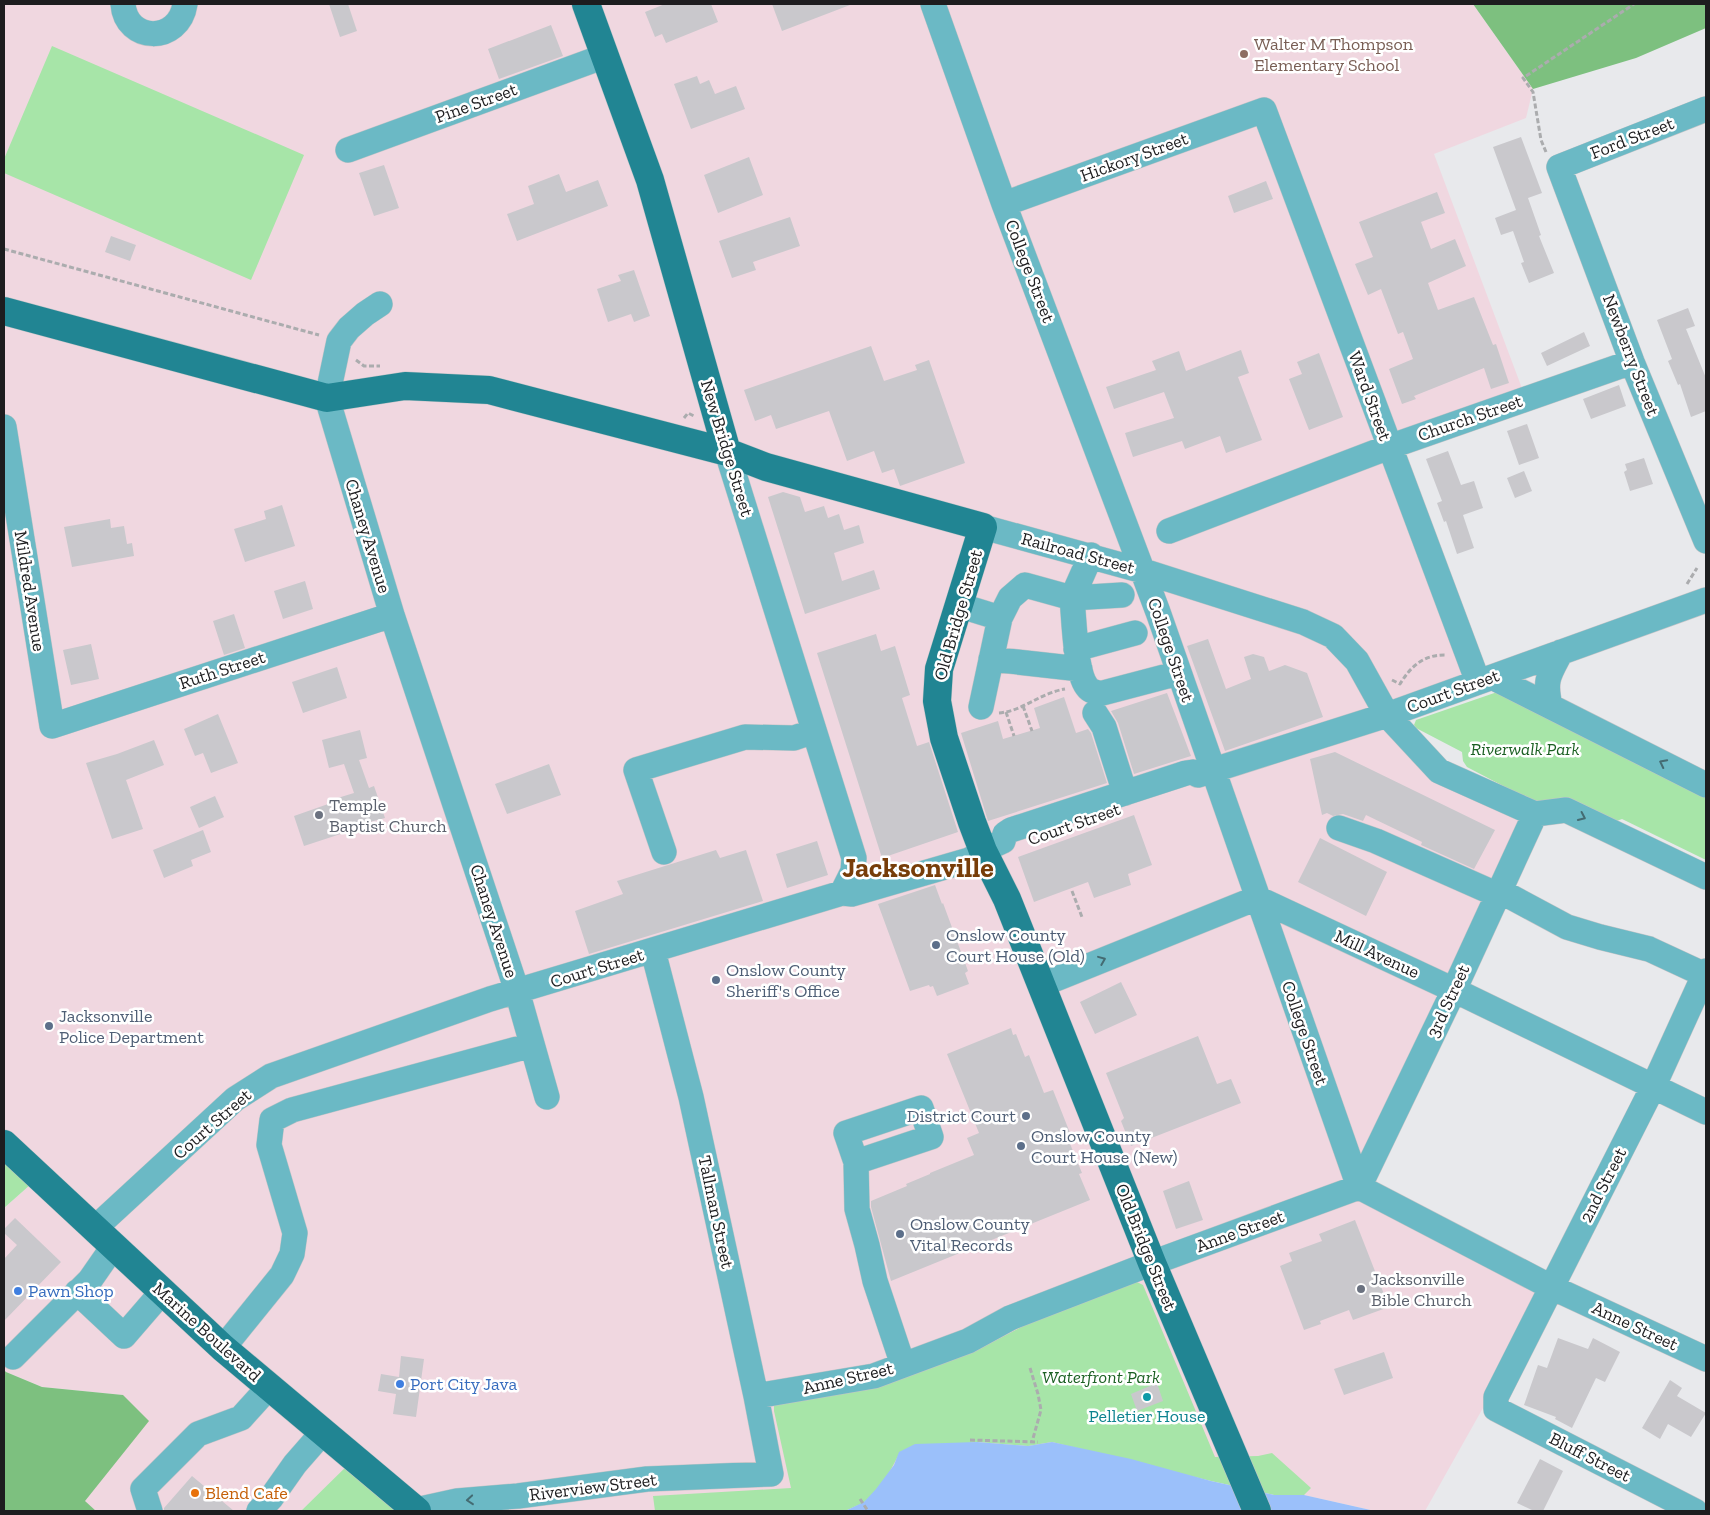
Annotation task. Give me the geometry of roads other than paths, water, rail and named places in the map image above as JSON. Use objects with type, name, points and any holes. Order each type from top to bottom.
[{"type":"main road","name":"New Bridge Street","points":[[586,4],[650,180],[727,452]]},
{"type":"main road","points":[[4,311],[327,398]]},
{"type":"main road","name":"Railroad Street","points":[[327,398],[405,386],[489,390],[727,452],[766,467],[983,527]]},
{"type":"main road","name":"Old Bridge Street","points":[[983,527],[939,669],[937,701],[944,738],[993,846],[1007,899],[1041,985],[1152,1263],[1257,1511]]},
{"type":"main road","name":"Marine Boulevard","points":[[4,1144],[223,1348],[417,1511]]},
{"type":"street","points":[[123,4],[128,19],[134,27],[143,32],[153,34],[163,33],[180,21],[185,4]]},
{"type":"street","name":"College Street","points":[[933,4],[1004,204],[1143,571],[1179,673],[1205,772],[1257,898],[1359,1188]]},
{"type":"street","name":"Pine Street","points":[[348,150],[605,56]]},
{"type":"street","name":"Ford Street","points":[[1551,163],[1706,109]]},
{"type":"street","name":"Hickory Street","points":[[1004,204],[1264,110]]},
{"type":"street","name":"Ward Street","points":[[1264,110],[1389,447],[1485,680]]},
{"type":"street","name":"Newberry Street","points":[[1551,163],[1706,541]]},
{"type":"street","points":[[327,398],[340,341],[349,328],[364,314],[380,304]]},
{"type":"street","name":"Church Street","points":[[1169,531],[1389,447],[1632,362]]},
{"type":"street","name":"Chaney Avenue","points":[[327,398],[392,615],[518,991],[547,1097]]},
{"type":"street","name":"Mildred Avenue","points":[[4,427],[8,482],[52,726]]},
{"type":"street","name":"New Bridge Street","points":[[727,452],[854,858],[853,871],[842,893]]},
{"type":"street","name":"Railroad Street","points":[[983,527],[1091,555],[1143,571],[1303,622],[1333,636],[1357,661],[1387,715],[1439,771],[1535,814]]},
{"type":"street","points":[[1091,555],[1072,598],[1075,669],[1088,688],[1099,694],[1179,673]]},
{"type":"street","points":[[988,710],[991,659],[1000,618],[1010,598],[1025,585],[1072,598],[1122,595]]},
{"type":"street","name":"Court Street","points":[[13,1357],[90,1280],[104,1238],[235,1100],[271,1076],[490,999],[842,893],[852,894],[969,860],[993,846],[1012,845],[1042,827],[1126,798],[1189,785],[1205,772],[1387,715],[1706,600]]},
{"type":"street","points":[[958,605],[1000,618]]},
{"type":"street","name":"Ruth Street","points":[[52,726],[392,615]]},
{"type":"street","points":[[991,659],[1075,669],[1135,633]]},
{"type":"street","points":[[1550,706],[1546,683],[1561,652]]},
{"type":"street","points":[[1485,680],[1550,706],[1706,785]]},
{"type":"street","points":[[1095,713],[1104,727],[1126,798]]},
{"type":"street","points":[[664,852],[636,770],[745,737],[794,738],[814,731]]},
{"type":"street","points":[[1535,814],[1566,810],[1706,878]]},
{"type":"street","name":"3rd Street","points":[[1359,1188],[1454,990],[1535,814]]},
{"type":"street","points":[[1339,828],[1499,893],[1567,926],[1600,938],[1649,949],[1706,973]]},
{"type":"street","points":[[1041,985],[1257,898]]},
{"type":"street","name":"Mill Avenue","points":[[1257,898],[1654,1085],[1706,1112]]},
{"type":"street","name":"Tallman Street","points":[[653,951],[690,1097],[756,1396],[771,1474]]},
{"type":"street","name":"2nd Street","points":[[1496,1397],[1654,1085],[1706,973]]},
{"type":"street","points":[[223,1348],[282,1274],[292,1254],[295,1232],[270,1145],[272,1120],[292,1110],[532,1045]]},
{"type":"street","points":[[856,1162],[856,1209],[875,1281],[903,1365]]},
{"type":"street","name":"Anne Street","points":[[756,1396],[874,1376],[968,1341],[1010,1318],[1152,1263],[1359,1188],[1551,1287],[1706,1359]]},
{"type":"street","points":[[77,1292],[124,1336],[162,1292]]},
{"type":"street","points":[[150,1511],[143,1489],[198,1434],[242,1418],[269,1387]]},
{"type":"street","name":"Bluff Street","points":[[1496,1397],[1496,1409],[1695,1511]]},
{"type":"street","points":[[259,1511],[271,1498],[295,1464],[323,1432]]},
{"type":"street","name":"Riverview Street","points":[[417,1511],[457,1501],[512,1504],[647,1479],[771,1474]]},
{"type":"water","points":[[977,1442],[1028,1446],[1052,1442],[1131,1459],[1211,1481],[1274,1495],[1304,1495],[1375,1511],[845,1511],[864,1502],[876,1489],[894,1465],[899,1452],[915,1444]]},
{"type":"place","name":"Walter M Thompson Elementary School","points":[[1244,54]]},
{"type":"place","name":"Temple Baptist Church","points":[[319,815]]},
{"type":"place","name":"Onslow County Court House (Old)","points":[[936,945]]},
{"type":"place","name":"Onslow County Sheriff's Office","points":[[716,980]]},
{"type":"place","name":"Jacksonville Police Department","points":[[49,1026]]},
{"type":"place","name":"District Court","points":[[1026,1116]]},
{"type":"place","name":"Onslow County Court House (New)","points":[[1021,1146]]},
{"type":"place","name":"Onslow County Vital Records","points":[[900,1234]]},
{"type":"place","name":"Jacksonville Bible Church","points":[[1361,1289]]},
{"type":"place","name":"Pawn Shop","points":[[18,1291]]},
{"type":"place","name":"Port City Java","points":[[400,1384]]},
{"type":"place","name":"Pelletier House","points":[[1147,1397]]},
{"type":"place","name":"Blend Cafe","points":[[195,1493]]},
{"type":"district","name":"Jacksonville","points":[[918,867]]},
{"type":"park label","name":"Riverwalk Park","points":[[1525,749]]},
{"type":"park label","name":"Waterfront Park","points":[[1101,1377]]}]
